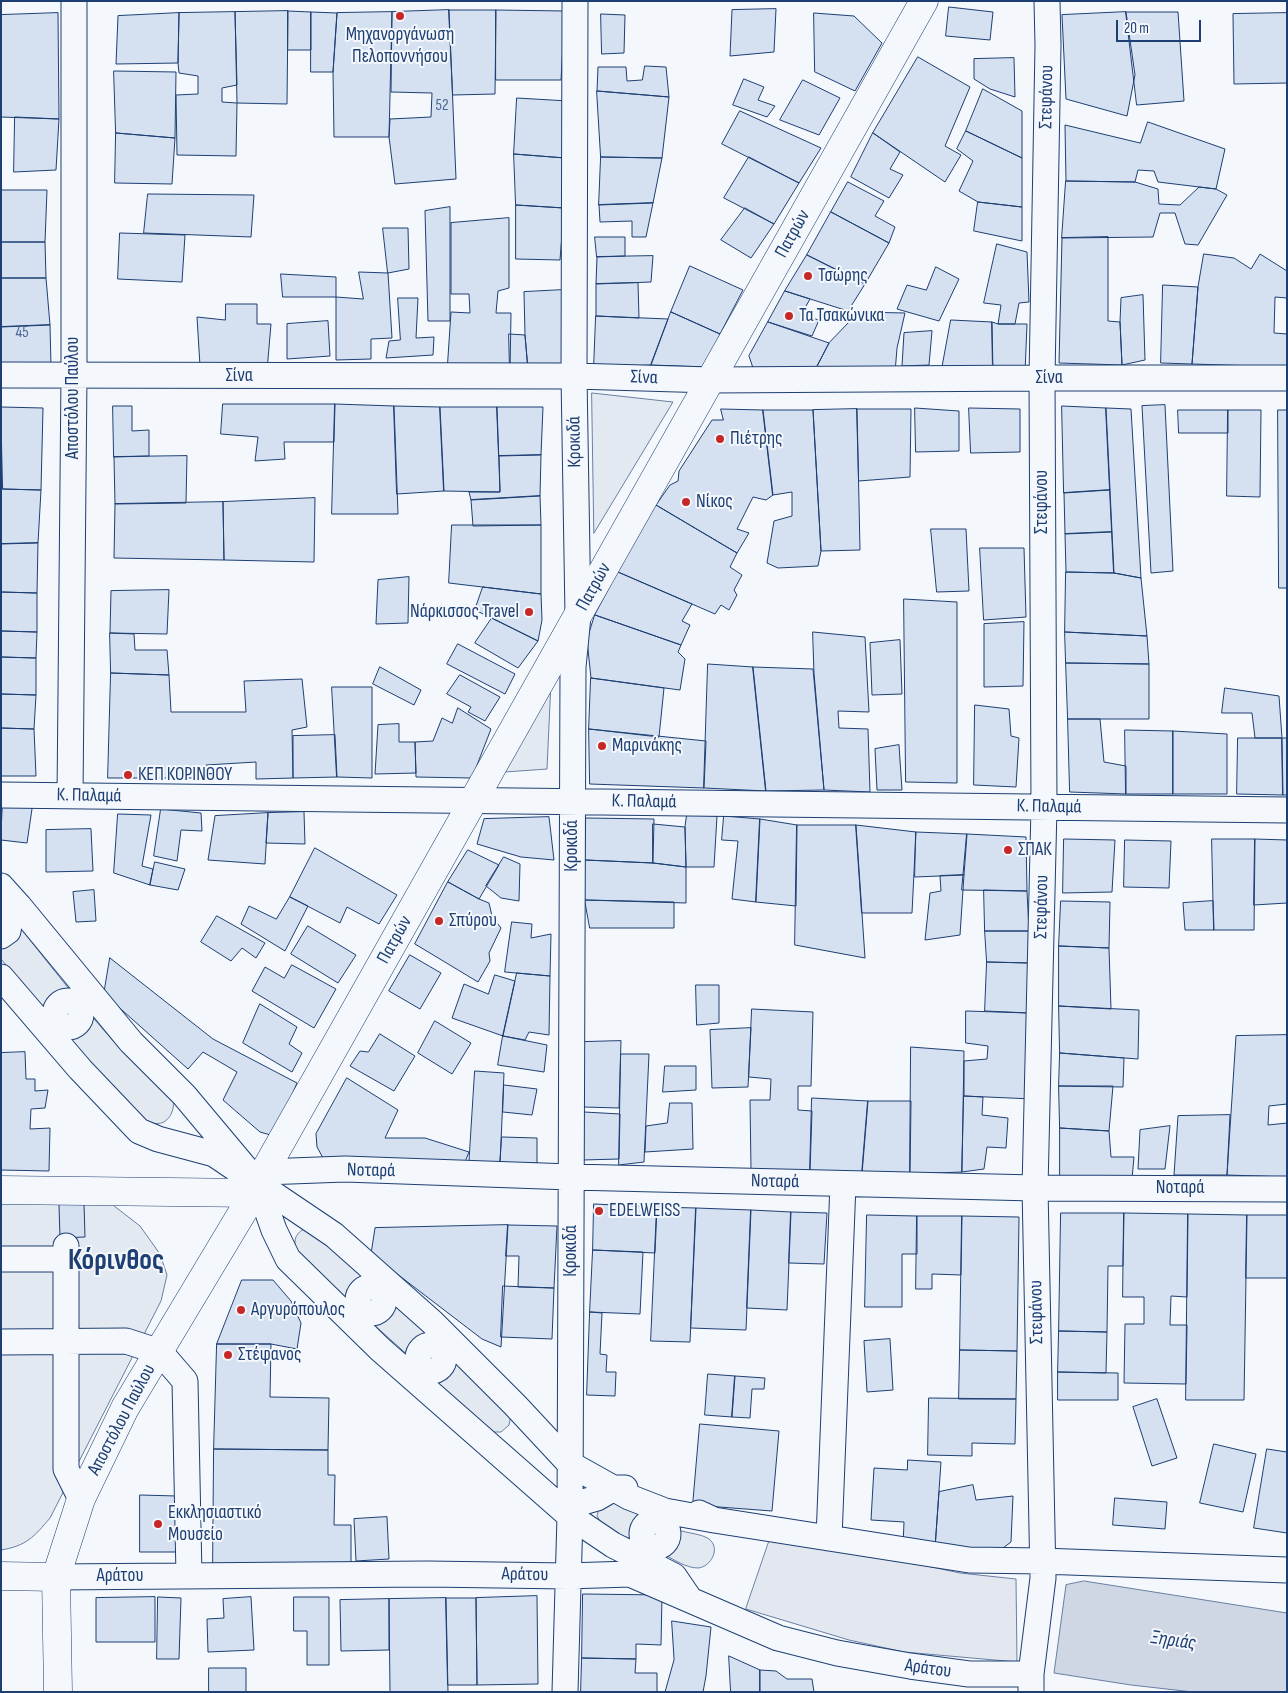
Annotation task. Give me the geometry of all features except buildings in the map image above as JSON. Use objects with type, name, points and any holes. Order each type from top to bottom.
[{"type":"main road","name":"Πατρών","points":[[258,1182],[924,1]]},
{"type":"main road","name":"Νοταρά","points":[[1,1190],[258,1182]]},
{"type":"main road","name":"Αποστόλου Παύλου","points":[[58,1692],[56,1577],[81,1499],[125,1408],[160,1352],[258,1182]]},
{"type":"main road","name":"Αράτου","points":[[1,1576],[56,1577]]},
{"type":"street","name":"Αποστόλου Παύλου","points":[[70,796],[74,375],[74,1]]},
{"type":"street","name":"Κροκιδά","points":[[565,1692],[570,1511],[573,667],[578,616],[574,376],[575,1]]},
{"type":"street","name":"Στεφάνου","points":[[1031,1683],[1042,1570],[1035,1188],[1044,807],[1042,378],[1048,45],[1047,1]]},
{"type":"street","name":"Σίνα","points":[[1,375],[574,376],[711,380],[1287,378]]},
{"type":"street","name":"Κ. Παλαμά","points":[[1,795],[474,799],[1287,810]]},
{"type":"street","points":[[1,886],[7,918],[86,1002],[131,1042],[184,1095],[258,1182],[274,1230],[288,1259],[355,1313],[416,1372],[570,1511],[613,1545],[643,1551],[674,1576],[688,1598]]},
{"type":"street","points":[[1,977],[52,1027],[80,1069],[138,1131],[158,1139],[214,1154],[334,1235],[383,1286],[515,1405],[570,1464],[663,1517]]},
{"type":"street","points":[[52,1027],[55,1010],[60,1004],[68,1001],[77,1004],[86,1002]]},
{"type":"street","name":"Νοταρά","points":[[258,1182],[344,1169],[843,1184],[1035,1188],[1287,1189]]},
{"type":"street","points":[[829,1538],[843,1184]]},
{"type":"street","points":[[1,1259],[66,1253],[66,1469],[81,1499]]},
{"type":"street","points":[[355,1313],[358,1296],[362,1289],[371,1286],[383,1286]]},
{"type":"street","points":[[1,1342],[126,1341],[160,1352],[185,1381],[189,1576]]},
{"type":"street","points":[[416,1372],[418,1354],[423,1347],[444,1343]]},
{"type":"street","points":[[570,1511],[614,1488],[646,1487],[714,1520]]},
{"type":"street","points":[[643,1551],[642,1534],[644,1526],[650,1521],[663,1517],[714,1520],[1042,1570],[1287,1570]]},
{"type":"street","name":"Αράτου","points":[[56,1577],[428,1574],[567,1576],[630,1574],[778,1638],[837,1654],[1031,1683]]},
{"type":"shaded area","points":[[592,393],[673,402],[594,533]]},
{"type":"shaded area","points":[[551,681],[547,769],[505,772]]},
{"type":"shaded area","points":[[14,920],[73,994],[59,996],[53,1001],[49,1015],[1,959],[1,943]]},
{"type":"shaded area","points":[[89,1013],[120,1049],[173,1097],[172,1112],[167,1120],[158,1124],[141,1119],[66,1036],[82,1029]]},
{"type":"shaded area","points":[[109,1202],[140,1226],[160,1254],[167,1275],[161,1301],[50,1518],[29,1540],[17,1546],[1,1550],[1,1203]]},
{"type":"shaded area","points":[[307,1227],[370,1278],[354,1286],[349,1292],[346,1301],[296,1251],[296,1236]]},
{"type":"shaded area","points":[[394,1301],[431,1338],[418,1345],[410,1357],[373,1324],[386,1316]]},
{"type":"shaded area","points":[[455,1361],[511,1415],[509,1425],[501,1432],[494,1432],[481,1426],[435,1380],[447,1379],[454,1370]]},
{"type":"shaded area","points":[[617,1495],[644,1515],[636,1526],[633,1539],[612,1531],[603,1525],[597,1516],[600,1504]]},
{"type":"shaded area","points":[[678,1530],[702,1536],[713,1543],[713,1556],[707,1564],[698,1568],[689,1567],[665,1555],[674,1547]]},
{"type":"shaded area","points":[[772,1533],[960,1573],[1016,1579],[1017,1662],[904,1652],[849,1640],[746,1609]]},
{"type":"water","name":"Ξηριάς","points":[[1084,1581],[1287,1613],[1287,1692],[1193,1692],[1054,1673],[1066,1585]]},
{"type":"place","name":"Μηχανοργάνωση Πελοποννήσου","points":[[400,16]]},
{"type":"place","name":"Τσώρης","points":[[808,276]]},
{"type":"place","name":"Τα Τσακώνικα","points":[[789,316]]},
{"type":"place","name":"Πιέτρης","points":[[720,439]]},
{"type":"place","name":"Νίκος","points":[[686,502]]},
{"type":"place","name":"Νάρκισσος Travel","points":[[529,612]]},
{"type":"place","name":"Μαρινάκης","points":[[602,746]]},
{"type":"place","name":"ΚΕΠ ΚΟΡΙΝΘΟΥ","points":[[128,775]]},
{"type":"place","name":"ΣΠΑΚ","points":[[1008,850]]},
{"type":"place","name":"Σπύρου","points":[[439,921]]},
{"type":"place","name":"EDELWEISS","points":[[599,1211]]},
{"type":"place","name":"Αργυρόπουλος","points":[[241,1310]]},
{"type":"place","name":"Στέφανος","points":[[228,1355]]},
{"type":"place","name":"Εκκλησιαστικό Μουσείο","points":[[158,1524]]},
{"type":"district","name":"Κόρινθος","points":[[116,1262]]}]
